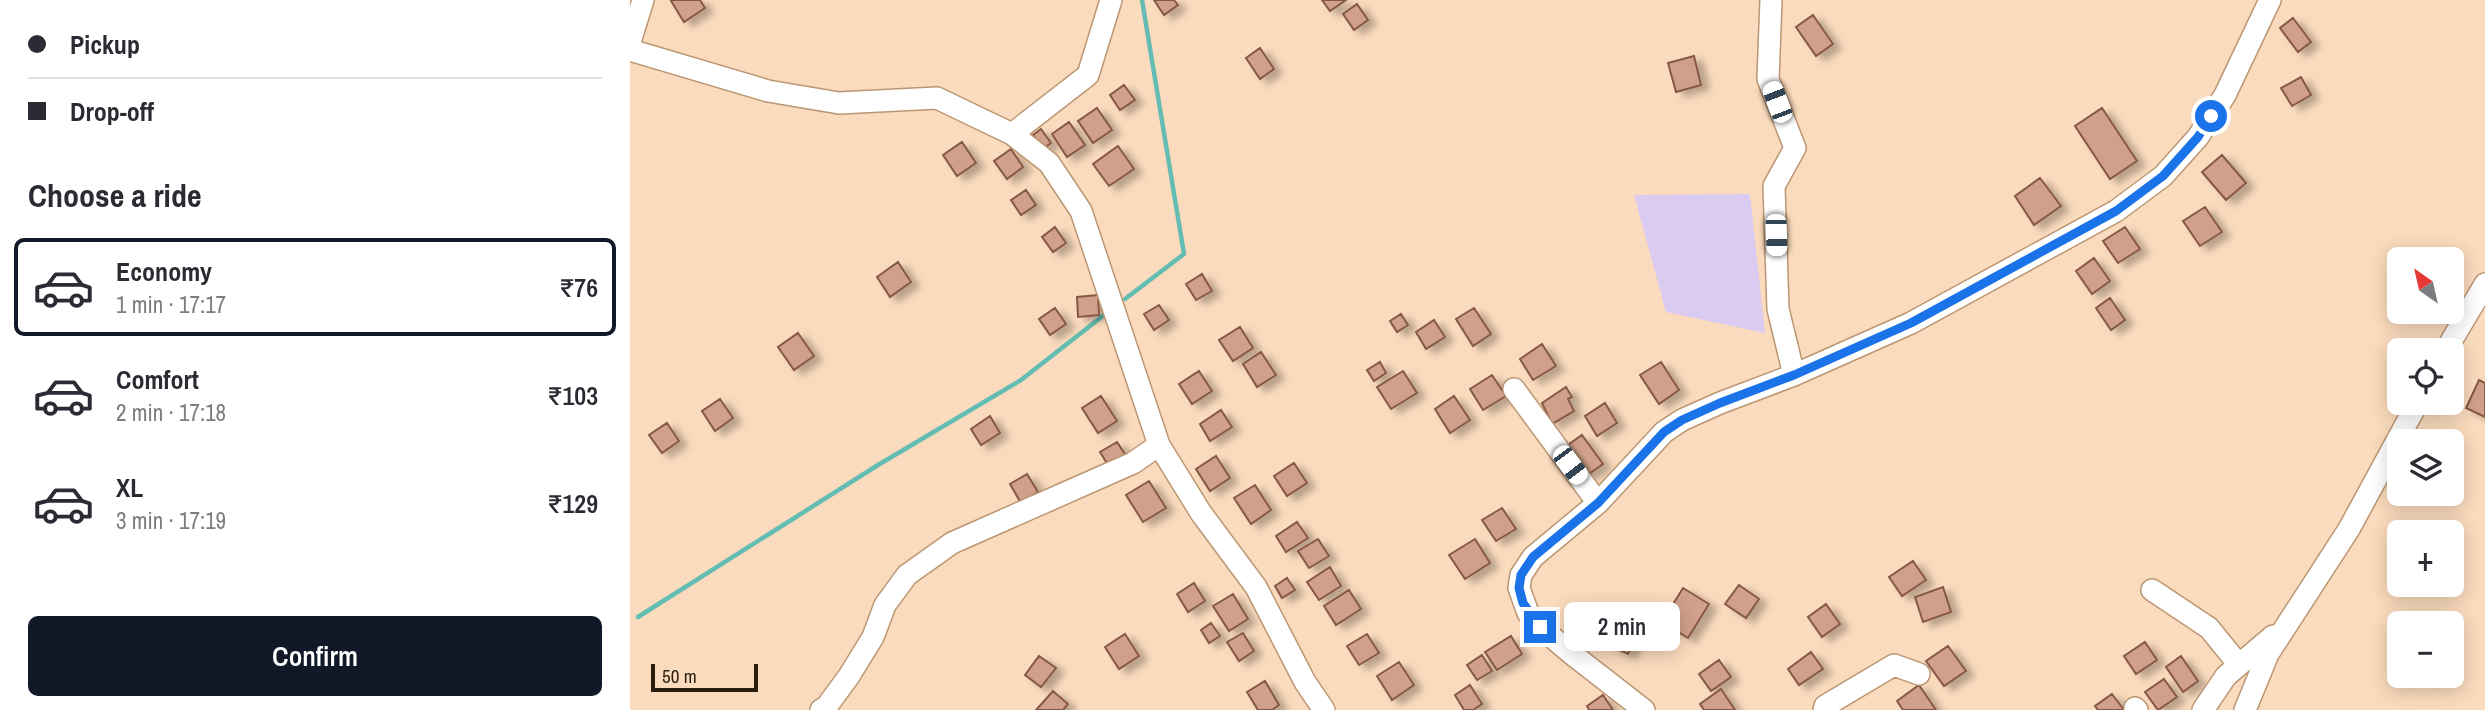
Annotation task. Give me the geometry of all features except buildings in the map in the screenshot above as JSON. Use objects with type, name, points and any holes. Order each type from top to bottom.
[{"type":"street","points":[[630,42],[643,0]]},
{"type":"street","points":[[1012,134],[1088,75],[1111,0]]},
{"type":"street","points":[[1771,0],[1768,79],[1795,148],[1774,186],[1779,309],[1794,375]]},
{"type":"street","points":[[1643,710],[1540,627],[1528,613],[1519,588],[1521,575],[1533,557],[1598,503],[1664,432],[1682,420],[1794,375],[1911,323],[2116,211],[2163,176],[2198,137],[2225,95],[2270,0]]},
{"type":"street","points":[[630,50],[768,92],[839,103],[937,98],[1012,134],[1049,163],[1081,211],[1158,445],[1201,513],[1256,587],[1304,682],[1324,710]]},
{"type":"street","points":[[2453,338],[2485,284]]},
{"type":"street","points":[[1514,389],[1598,503]]},
{"type":"street","points":[[2245,710],[2268,654],[2349,530],[2411,415]]},
{"type":"street","points":[[821,710],[849,676],[873,637],[885,605],[908,575],[952,542],[1133,463],[1158,445]]},
{"type":"street","points":[[2152,590],[2208,628],[2239,665]]},
{"type":"street","points":[[2203,710],[2226,676],[2288,623]]},
{"type":"street","points":[[1824,710],[1825,706],[1894,665],[1919,674]]},
{"type":"shaded area","points":[[1750,194],[1765,333],[1666,312],[1634,195]]},
{"type":"waterway","points":[[1125,299],[1184,254],[1142,0]]},
{"type":"waterway","points":[[638,617],[878,465],[1021,380],[1104,315]]},
{"type":"route","points":[[1540,627],[1523,603],[1519,588],[1521,575],[1533,557],[1598,503],[1636,459],[1664,432],[1682,420],[1720,403],[1794,375],[1911,323],[2116,211],[2163,176],[2198,137],[2211,116]]}]
